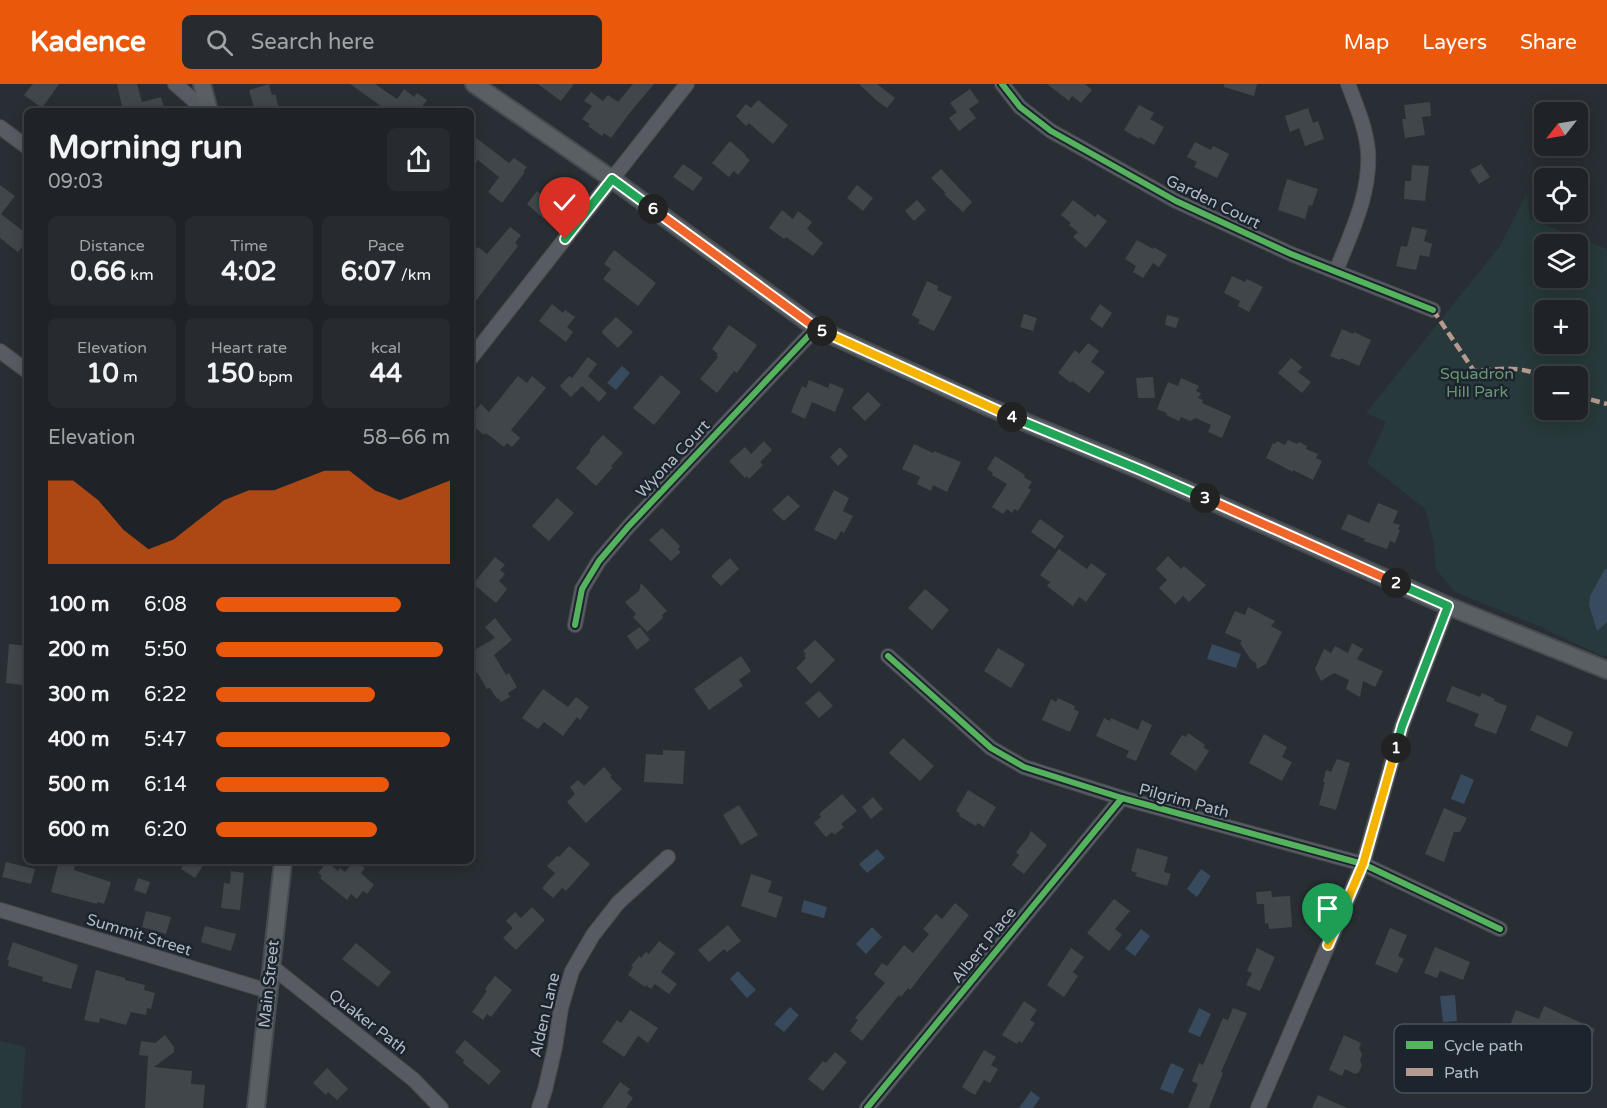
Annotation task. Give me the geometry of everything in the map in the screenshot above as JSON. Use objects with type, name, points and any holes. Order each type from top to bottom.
[{"type":"main road","points":[[202,84],[207,108]]},
{"type":"main road","points":[[474,84],[612,179],[816,328],[986,406],[1143,471],[1448,606],[1607,670]]},
{"type":"main road","name":"Main Street","points":[[255,1108],[281,864]]},
{"type":"street","points":[[175,84],[204,108]]},
{"type":"street","points":[[474,354],[687,84]]},
{"type":"street","name":"Garden Court","points":[[1002,84],[1020,107],[1051,131],[1176,201],[1291,254],[1433,310]]},
{"type":"street","points":[[1336,271],[1366,188],[1368,151],[1360,116],[1348,84]]},
{"type":"street","points":[[0,127],[24,145]]},
{"type":"street","name":"Wyona Court","points":[[575,625],[582,589],[599,561],[628,527],[816,328]]},
{"type":"street","points":[[0,351],[24,369]]},
{"type":"street","points":[[1258,1108],[1363,864],[1402,726],[1448,606]]},
{"type":"street","name":"Pilgrim Path","points":[[888,656],[991,748],[1024,767],[1122,798],[1363,864],[1500,929]]},
{"type":"street","name":"Albert Place","points":[[867,1108],[1122,798]]},
{"type":"street","name":"Alden Lane","points":[[539,1108],[555,1047],[561,1008],[572,971],[593,935],[618,903],[668,857]]},
{"type":"street","name":"Summit Street","points":[[0,910],[268,991]]},
{"type":"street","name":"Quaker Path","points":[[271,966],[414,1080],[441,1108]]},
{"type":"green space","name":"Squadron Hill Park","points":[[1527,193],[1530,219],[1568,234],[1534,234],[1534,288],[1588,288],[1588,242],[1607,249],[1607,655],[1604,657],[1538,626],[1455,592],[1436,569],[1434,543],[1425,509],[1367,463],[1386,422],[1366,413],[1500,246]]},
{"type":"green space","points":[[0,1041],[26,1047],[21,1108],[0,1108]]},
{"type":"water","points":[[622,366],[630,373],[616,390],[607,383]]},
{"type":"water","points":[[1607,569],[1607,622],[1597,631],[1589,605],[1590,596]]},
{"type":"water","points":[[1212,644],[1241,654],[1236,668],[1207,659]]},
{"type":"water","points":[[1461,774],[1474,780],[1464,804],[1451,799]]},
{"type":"water","points":[[877,849],[885,858],[867,873],[859,864]]},
{"type":"water","points":[[1201,869],[1211,876],[1197,897],[1187,889]]},
{"type":"water","points":[[804,900],[827,907],[824,918],[801,912]]},
{"type":"water","points":[[872,927],[882,937],[866,954],[856,944]]},
{"type":"water","points":[[1141,929],[1150,936],[1135,956],[1125,949]]},
{"type":"water","points":[[738,971],[756,990],[747,998],[730,979]]},
{"type":"water","points":[[1455,995],[1457,1021],[1443,1022],[1440,996]]},
{"type":"water","points":[[790,1007],[799,1015],[784,1032],[774,1024]]},
{"type":"water","points":[[1199,1008],[1211,1014],[1200,1037],[1188,1032]]},
{"type":"water","points":[[1171,1063],[1184,1069],[1173,1094],[1160,1089]]},
{"type":"water","points":[[1031,1091],[1040,1098],[1033,1108],[1019,1108]]},
{"type":"building","points":[[33,84],[59,84],[42,108],[24,95]]},
{"type":"building","points":[[117,84],[137,84],[142,102],[161,97],[164,108],[122,108]]},
{"type":"building","points":[[269,84],[279,108],[254,108],[249,90]]},
{"type":"building","points":[[350,84],[375,84],[397,99],[404,89],[414,97],[417,93],[427,100],[421,108],[384,108]]},
{"type":"building","points":[[538,84],[574,84],[561,101]]},
{"type":"building","points":[[633,84],[654,84],[611,138],[604,133],[602,136],[582,119],[592,106],[584,101],[591,92],[603,101],[608,95],[618,102]]},
{"type":"building","points":[[859,84],[877,84],[895,98],[887,108]]},
{"type":"building","points":[[1047,84],[1085,84],[1092,90],[1081,103],[1072,96],[1069,101]]},
{"type":"building","points":[[1224,84],[1257,84],[1254,96],[1224,87]]},
{"type":"building","points":[[970,89],[979,102],[969,109],[976,118],[959,131],[949,118],[957,112],[950,103]]},
{"type":"building","points":[[758,100],[788,125],[773,144],[749,123],[746,126],[736,116],[746,104],[751,108]]},
{"type":"building","points":[[1430,102],[1431,116],[1422,117],[1425,135],[1405,138],[1402,119],[1406,119],[1404,105]]},
{"type":"building","points":[[1139,105],[1154,113],[1150,119],[1164,127],[1154,145],[1124,130]]},
{"type":"building","points":[[1308,108],[1313,123],[1318,121],[1324,139],[1305,146],[1299,128],[1290,132],[1285,116]]},
{"type":"building","points":[[474,136],[509,163],[514,158],[527,167],[502,203],[488,192],[499,177],[478,160],[474,166]]},
{"type":"building","points":[[730,141],[750,160],[738,175],[734,171],[729,177],[712,163]]},
{"type":"building","points":[[1195,142],[1211,150],[1213,146],[1229,154],[1217,178],[1194,167],[1197,162],[1187,157]]},
{"type":"building","points":[[683,164],[703,178],[693,191],[673,177]]},
{"type":"building","points":[[1481,164],[1490,177],[1479,184],[1470,170]]},
{"type":"building","points":[[1412,165],[1429,166],[1425,201],[1404,199],[1405,181],[1411,181]]},
{"type":"building","points":[[941,169],[972,202],[963,212],[931,178]]},
{"type":"building","points":[[1287,179],[1318,189],[1312,206],[1309,205],[1305,219],[1278,210]]},
{"type":"building","points":[[0,185],[15,196],[1,214],[24,232],[24,245],[18,252],[0,238]]},
{"type":"building","points":[[857,185],[873,198],[863,211],[847,198]]},
{"type":"building","points":[[548,189],[556,196],[551,202],[555,205],[544,219],[527,204],[537,191],[542,195]]},
{"type":"building","points":[[917,200],[926,210],[914,221],[905,211]]},
{"type":"building","points":[[1073,200],[1095,217],[1098,214],[1107,221],[1086,248],[1073,237],[1078,232],[1061,215]]},
{"type":"building","points":[[782,210],[793,219],[798,211],[812,222],[807,229],[823,243],[813,256],[769,228]]},
{"type":"building","points":[[510,227],[521,235],[515,243],[518,246],[474,303],[474,252],[478,247],[487,254]]},
{"type":"building","points":[[1412,227],[1427,230],[1424,241],[1432,244],[1429,257],[1420,255],[1416,270],[1396,266],[1401,246],[1407,247]]},
{"type":"building","points":[[1137,240],[1167,255],[1159,267],[1153,263],[1143,278],[1133,272],[1136,266],[1125,259]]},
{"type":"building","points":[[614,250],[656,283],[638,306],[603,279],[611,269],[604,264]]},
{"type":"building","points":[[1232,276],[1245,282],[1247,279],[1263,287],[1249,312],[1238,306],[1240,301],[1224,293]]},
{"type":"building","points":[[927,281],[938,286],[937,290],[952,297],[934,331],[918,323],[920,320],[912,315]]},
{"type":"building","points":[[552,304],[563,313],[565,310],[575,317],[567,327],[573,332],[566,342],[539,321]]},
{"type":"building","points":[[1100,304],[1112,313],[1102,328],[1090,319]]},
{"type":"building","points":[[1024,314],[1037,318],[1033,331],[1020,327]]},
{"type":"building","points":[[1167,315],[1179,318],[1176,328],[1165,325]]},
{"type":"building","points":[[616,317],[633,332],[618,348],[602,333]]},
{"type":"building","points":[[729,325],[757,345],[737,373],[734,371],[717,393],[700,379],[718,357],[712,349]]},
{"type":"building","points":[[1342,329],[1371,340],[1359,366],[1330,356]]},
{"type":"building","points":[[1088,343],[1099,351],[1091,362],[1105,372],[1089,393],[1058,373],[1075,350],[1079,354]]},
{"type":"building","points":[[588,357],[597,364],[588,376],[607,393],[599,402],[582,386],[571,397],[560,386],[569,376],[572,378]]},
{"type":"building","points":[[1291,358],[1302,367],[1298,372],[1311,382],[1302,393],[1278,373]]},
{"type":"building","points":[[661,375],[681,392],[654,425],[633,408]]},
{"type":"building","points":[[518,376],[527,383],[532,376],[546,388],[511,430],[520,438],[512,447],[507,443],[504,447],[474,427],[474,412],[481,404],[489,412]]},
{"type":"building","points":[[1153,377],[1155,398],[1138,398],[1136,378]]},
{"type":"building","points":[[1181,378],[1199,386],[1196,391],[1201,393],[1198,398],[1203,400],[1202,403],[1231,416],[1222,438],[1208,432],[1211,425],[1196,418],[1190,421],[1181,417],[1179,421],[1157,409],[1168,382],[1178,386]]},
{"type":"building","points":[[809,380],[828,388],[830,383],[844,389],[835,412],[812,402],[805,419],[791,412],[802,386],[806,388]]},
{"type":"building","points":[[868,392],[881,405],[865,421],[852,408]]},
{"type":"building","points":[[603,435],[623,453],[596,486],[576,468]]},
{"type":"building","points":[[1288,440],[1297,444],[1299,442],[1307,446],[1306,449],[1318,454],[1316,458],[1322,461],[1313,480],[1266,458],[1273,443],[1277,441],[1285,445]]},
{"type":"building","points":[[764,441],[772,450],[760,462],[763,465],[749,479],[747,476],[745,478],[729,461],[745,447],[751,454]]},
{"type":"building","points":[[914,444],[961,462],[947,492],[933,485],[931,491],[917,484],[920,477],[902,469]]},
{"type":"building","points":[[840,447],[848,456],[838,466],[830,457]]},
{"type":"building","points":[[995,456],[1032,482],[1028,488],[1031,490],[1018,511],[1014,509],[1012,513],[1007,509],[1003,514],[992,507],[1007,484],[987,469]]},
{"type":"building","points":[[834,490],[849,498],[843,511],[853,516],[844,533],[841,531],[836,540],[814,530]]},
{"type":"building","points":[[788,495],[800,506],[784,521],[772,510]]},
{"type":"building","points":[[557,498],[574,513],[549,541],[532,526]]},
{"type":"building","points":[[1378,503],[1398,511],[1393,523],[1400,525],[1398,529],[1400,530],[1395,543],[1390,541],[1387,549],[1364,541],[1365,539],[1341,529],[1348,514],[1369,523]]},
{"type":"building","points":[[1040,519],[1064,536],[1055,549],[1031,532]]},
{"type":"building","points":[[662,528],[680,546],[678,549],[681,552],[671,561],[649,540]]},
{"type":"building","points":[[1059,549],[1087,569],[1091,563],[1106,574],[1086,602],[1079,597],[1073,606],[1047,586],[1050,582],[1040,575]]},
{"type":"building","points":[[1168,556],[1181,569],[1184,566],[1206,585],[1189,602],[1183,596],[1175,604],[1159,588],[1167,580],[1156,569]]},
{"type":"building","points":[[495,557],[505,565],[500,570],[505,574],[499,581],[507,589],[496,603],[474,583]]},
{"type":"building","points":[[730,558],[739,569],[721,586],[711,576]]},
{"type":"building","points":[[641,583],[667,611],[662,615],[663,618],[647,632],[633,617],[636,614],[625,602],[639,591]]},
{"type":"building","points":[[925,589],[949,610],[932,630],[908,608]]},
{"type":"building","points":[[1248,607],[1275,621],[1271,626],[1282,632],[1266,664],[1257,669],[1256,663],[1251,660],[1240,643],[1242,641],[1225,633],[1235,611],[1245,615]]},
{"type":"building","points":[[495,618],[512,640],[494,655],[506,675],[509,673],[517,687],[508,693],[510,697],[501,702],[490,688],[487,689],[477,672],[475,674],[474,672],[474,650],[495,638],[485,627]]},
{"type":"building","points":[[640,627],[650,640],[637,650],[627,636]]},
{"type":"building","points":[[815,640],[835,660],[811,684],[796,668],[806,658],[803,651]]},
{"type":"building","points":[[1352,643],[1363,649],[1357,659],[1383,671],[1375,687],[1363,681],[1360,697],[1346,689],[1349,680],[1334,673],[1321,681],[1315,669],[1324,649],[1331,653],[1335,646],[1348,653]]},
{"type":"building","points":[[9,644],[24,646],[23,685],[6,683]]},
{"type":"building","points":[[998,648],[1025,664],[1011,688],[984,671]]},
{"type":"building","points":[[741,656],[751,671],[739,680],[743,686],[709,710],[694,689]]},
{"type":"building","points":[[1452,686],[1480,697],[1482,693],[1507,706],[1496,734],[1474,726],[1479,714],[1446,701]]},
{"type":"building","points":[[543,689],[568,707],[576,697],[589,707],[580,720],[577,717],[563,736],[544,722],[538,729],[522,718]]},
{"type":"building","points":[[819,691],[833,706],[819,718],[805,703]]},
{"type":"building","points":[[1058,698],[1075,706],[1074,709],[1079,712],[1070,732],[1042,720],[1051,699],[1056,702]]},
{"type":"building","points":[[1537,715],[1573,732],[1567,747],[1530,730]]},
{"type":"building","points":[[1104,718],[1110,721],[1111,718],[1138,730],[1142,720],[1152,725],[1136,761],[1126,757],[1129,751],[1096,736]]},
{"type":"building","points":[[1188,733],[1205,745],[1203,747],[1209,751],[1196,771],[1170,754],[1182,735],[1186,737]]},
{"type":"building","points":[[1264,734],[1287,747],[1282,757],[1292,762],[1282,781],[1249,763]]},
{"type":"building","points":[[903,738],[934,766],[920,781],[889,753]]},
{"type":"building","points":[[663,750],[685,751],[683,784],[644,782],[646,754],[663,755]]},
{"type":"building","points":[[1337,759],[1350,763],[1336,810],[1319,805],[1326,770],[1331,772]]},
{"type":"building","points":[[604,767],[622,789],[586,823],[567,802],[575,794],[570,787],[578,780],[584,786]]},
{"type":"building","points":[[968,790],[996,807],[984,827],[978,823],[976,826],[959,816],[960,814],[956,811]]},
{"type":"building","points":[[842,794],[857,811],[841,824],[844,827],[834,835],[832,832],[826,837],[814,823],[821,817],[819,814]]},
{"type":"building","points":[[873,797],[883,809],[871,819],[862,807]]},
{"type":"building","points":[[739,805],[758,835],[741,845],[723,815]]},
{"type":"building","points":[[1444,808],[1467,818],[1460,832],[1454,832],[1444,862],[1425,854]]},
{"type":"building","points":[[1031,831],[1047,845],[1024,874],[1012,865],[1019,855],[1016,852]]},
{"type":"building","points":[[569,846],[590,864],[566,891],[562,888],[553,898],[542,888],[555,873],[547,866]]},
{"type":"building","points":[[1137,848],[1168,857],[1164,872],[1171,874],[1167,886],[1135,876],[1137,873],[1131,871]]},
{"type":"building","points":[[6,862],[35,869],[31,884],[2,877]]},
{"type":"building","points":[[58,864],[75,865],[74,870],[111,882],[104,904],[51,892]]},
{"type":"building","points":[[184,864],[201,864],[202,867],[195,878],[181,869]]},
{"type":"building","points":[[325,864],[329,864],[338,871],[340,868],[345,872],[352,864],[359,864],[365,868],[361,873],[374,885],[367,894],[363,891],[357,899],[351,894],[347,900],[320,878],[322,876],[318,873]]},
{"type":"building","points":[[231,871],[244,873],[240,910],[221,908],[224,883],[230,884]]},
{"type":"building","points":[[751,874],[772,881],[768,892],[783,897],[776,918],[741,906]]},
{"type":"building","points":[[138,878],[150,882],[146,894],[134,890]]},
{"type":"building","points":[[1271,891],[1272,897],[1290,896],[1292,927],[1269,929],[1268,923],[1265,924],[1264,904],[1257,904],[1256,892]]},
{"type":"building","points":[[1114,899],[1130,911],[1115,929],[1122,935],[1109,951],[1087,933]]},
{"type":"building","points":[[955,903],[969,915],[910,990],[908,988],[901,997],[899,995],[862,1041],[850,1031],[858,1020],[855,1018],[885,983],[874,974],[882,963],[887,966],[904,945],[913,953],[929,934],[923,929],[936,914],[942,919]]},
{"type":"building","points":[[532,907],[545,920],[516,950],[503,938],[513,928],[506,921],[515,912],[521,918]]},
{"type":"building","points":[[146,911],[171,917],[166,934],[142,927]]},
{"type":"building","points":[[728,925],[741,941],[727,952],[724,949],[709,962],[698,950]]},
{"type":"building","points":[[205,926],[236,934],[231,951],[201,942]]},
{"type":"building","points":[[1390,928],[1407,935],[1398,956],[1404,959],[1397,973],[1375,964]]},
{"type":"building","points":[[659,941],[675,953],[661,972],[677,984],[669,994],[655,984],[651,989],[646,985],[645,987],[628,975],[633,967],[631,966],[639,956],[641,958],[646,952],[649,954]]},
{"type":"building","points":[[13,942],[78,965],[71,989],[42,981],[43,977],[8,966],[9,960],[7,960]]},
{"type":"building","points":[[356,943],[391,972],[378,987],[342,959]]},
{"type":"building","points":[[1435,947],[1470,962],[1463,980],[1440,971],[1437,978],[1424,973]]},
{"type":"building","points":[[1071,948],[1084,957],[1073,972],[1078,976],[1064,997],[1047,985]]},
{"type":"building","points":[[1257,948],[1275,957],[1260,991],[1246,985],[1252,973],[1247,971]]},
{"type":"building","points":[[96,970],[145,985],[144,990],[155,993],[151,1009],[147,1008],[146,1015],[131,1012],[126,1025],[100,1018],[99,1023],[84,1020]]},
{"type":"building","points":[[495,976],[512,990],[491,1017],[487,1014],[483,1020],[472,1012]]},
{"type":"building","points":[[1024,1001],[1037,1010],[1030,1020],[1035,1023],[1022,1043],[1019,1041],[1017,1044],[1002,1035]]},
{"type":"building","points":[[1544,1006],[1584,1024],[1510,1024],[1516,1010],[1539,1019]]},
{"type":"building","points":[[1233,1008],[1247,1013],[1221,1072],[1223,1073],[1209,1108],[1188,1108],[1198,1084],[1192,1081],[1199,1063],[1203,1065],[1223,1018],[1228,1020]]},
{"type":"building","points":[[630,1010],[658,1028],[648,1043],[638,1036],[624,1057],[602,1042],[617,1020],[621,1023]]},
{"type":"building","points":[[165,1035],[174,1047],[174,1052],[154,1067],[192,1071],[191,1084],[205,1085],[203,1108],[145,1108],[148,1056],[139,1055],[141,1041],[155,1043]]},
{"type":"building","points":[[1344,1035],[1361,1043],[1359,1048],[1362,1054],[1360,1061],[1362,1065],[1359,1072],[1355,1074],[1345,1069],[1342,1076],[1329,1070]]},
{"type":"building","points":[[465,1040],[501,1071],[489,1085],[463,1063],[464,1060],[455,1052]]},
{"type":"building","points":[[984,1050],[996,1057],[991,1065],[998,1069],[990,1083],[984,1080],[975,1095],[962,1087]]},
{"type":"building","points":[[835,1052],[847,1062],[823,1091],[808,1079],[823,1061],[826,1063]]},
{"type":"building","points":[[327,1068],[348,1089],[337,1100],[328,1092],[326,1095],[313,1083]]},
{"type":"building","points":[[620,1082],[630,1089],[627,1093],[633,1098],[626,1108],[602,1108]]},
{"type":"building","points":[[1318,1095],[1347,1108],[1312,1108]]},
{"type":"marked path","points":[[1433,310],[1474,371],[1501,369],[1534,373]]},
{"type":"marked path","points":[[1588,399],[1607,404]]},
{"type":"cycle path","points":[[1002,84],[1020,107],[1051,131],[1176,201],[1291,254],[1433,310]]},
{"type":"cycle path","points":[[575,625],[582,589],[599,561],[628,527],[816,328]]},
{"type":"cycle path","points":[[888,656],[991,748],[1024,767],[1122,798],[1363,864],[1500,929]]},
{"type":"cycle path","points":[[867,1108],[1122,798]]},
{"type":"route","points":[[565,239],[612,179],[816,328],[986,406],[1143,471],[1448,606],[1402,726],[1363,864],[1328,945]]}]
